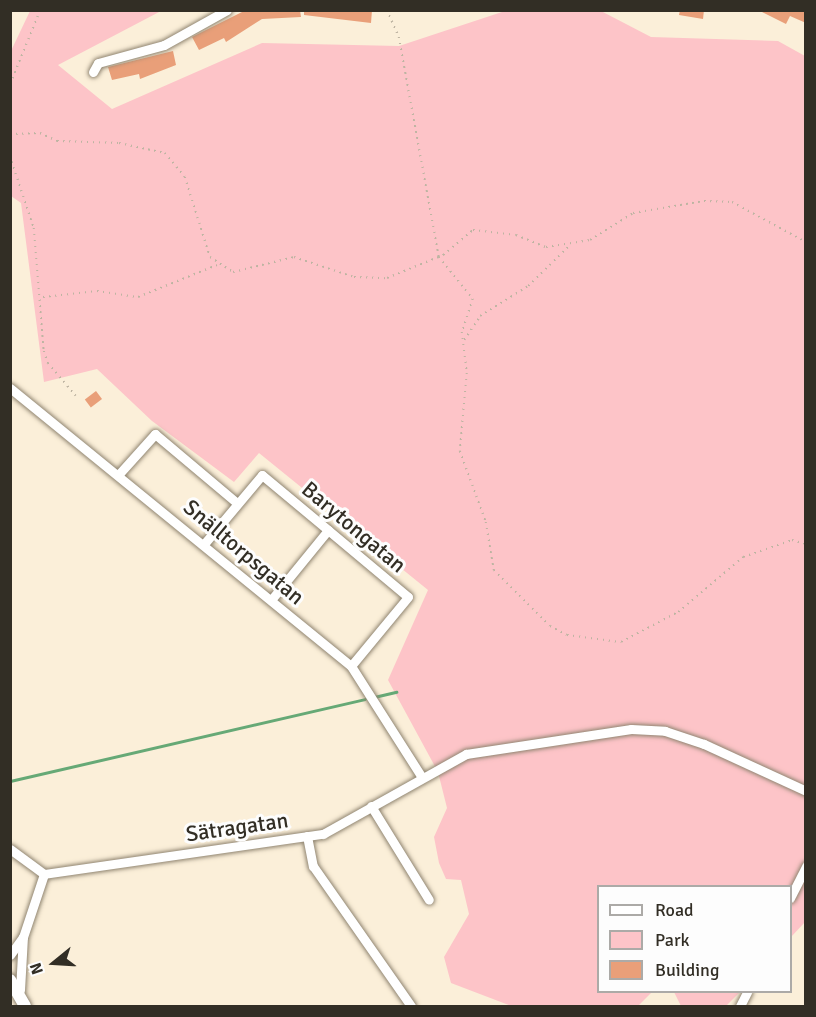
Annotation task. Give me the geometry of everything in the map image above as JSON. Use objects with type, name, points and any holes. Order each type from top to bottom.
[{"type":"main road","points":[[10,980],[25,1000]]},
{"type":"street","points":[[93,72],[99,63],[164,45],[225,11]]},
{"type":"street","name":"Snälltorpsgatan","points":[[10,388],[119,474],[351,666],[421,776]]},
{"type":"street","points":[[119,474],[155,434],[237,503],[204,544]]},
{"type":"street","name":"Barytongatan","points":[[237,503],[262,475],[408,597],[351,666]]},
{"type":"street","points":[[271,600],[328,530]]},
{"type":"street","name":"Sätragatan","points":[[44,874],[323,834],[421,776],[466,754],[631,729],[665,731],[704,744],[806,791]]},
{"type":"street","points":[[371,806],[429,900]]},
{"type":"street","points":[[307,836],[313,866],[411,1006]]},
{"type":"street","points":[[10,849],[44,874],[23,937],[10,955]]},
{"type":"street","points":[[792,894],[806,866]]},
{"type":"street","points":[[23,937],[25,1000]]},
{"type":"path","points":[[10,84],[40,10]]},
{"type":"path","points":[[387,10],[399,46],[439,257],[473,299],[463,341],[467,391],[460,451],[486,522],[494,570],[550,626],[567,635],[621,642],[678,612],[743,557],[792,540],[806,544]]},
{"type":"path","points":[[10,134],[40,133],[57,141],[119,143],[165,153],[185,177],[217,265]]},
{"type":"path","points":[[10,156],[34,228],[48,363],[76,396]]},
{"type":"path","points":[[42,297],[97,291],[138,297],[217,265],[233,272],[294,257],[369,280],[400,275],[439,257],[481,229],[546,247],[590,240],[633,213],[713,201],[732,201],[806,242]]},
{"type":"path","points":[[463,341],[480,316],[528,286],[571,243]]},
{"type":"green space","points":[[30,11],[161,11],[58,65],[112,109],[262,43],[399,46],[505,11],[601,11],[651,37],[778,41],[805,56],[806,921],[792,936],[792,885],[597,885],[597,993],[651,993],[638,1006],[511,1006],[451,983],[444,957],[469,914],[461,880],[446,879],[439,863],[434,837],[447,808],[438,772],[388,680],[428,590],[259,453],[234,482],[152,421],[97,369],[44,382],[21,203],[11,196],[10,53]]},
{"type":"green space","points":[[674,993],[739,993],[726,1006],[681,1006]]},
{"type":"building","points":[[246,10],[300,10],[301,17],[262,19],[226,42],[224,38],[199,50],[192,37]]},
{"type":"building","points":[[304,10],[372,10],[371,23],[304,15]]},
{"type":"building","points":[[680,10],[704,10],[703,19],[679,15]]},
{"type":"building","points":[[758,10],[806,10],[806,23],[790,16],[786,24]]},
{"type":"building","points":[[173,51],[176,65],[140,79],[139,74],[112,80],[108,67]]},
{"type":"building","points":[[96,391],[102,399],[91,407],[85,399]]},
{"type":"waterway","points":[[374,697],[396,692]]},
{"type":"waterway","points":[[10,781],[365,699]]}]
